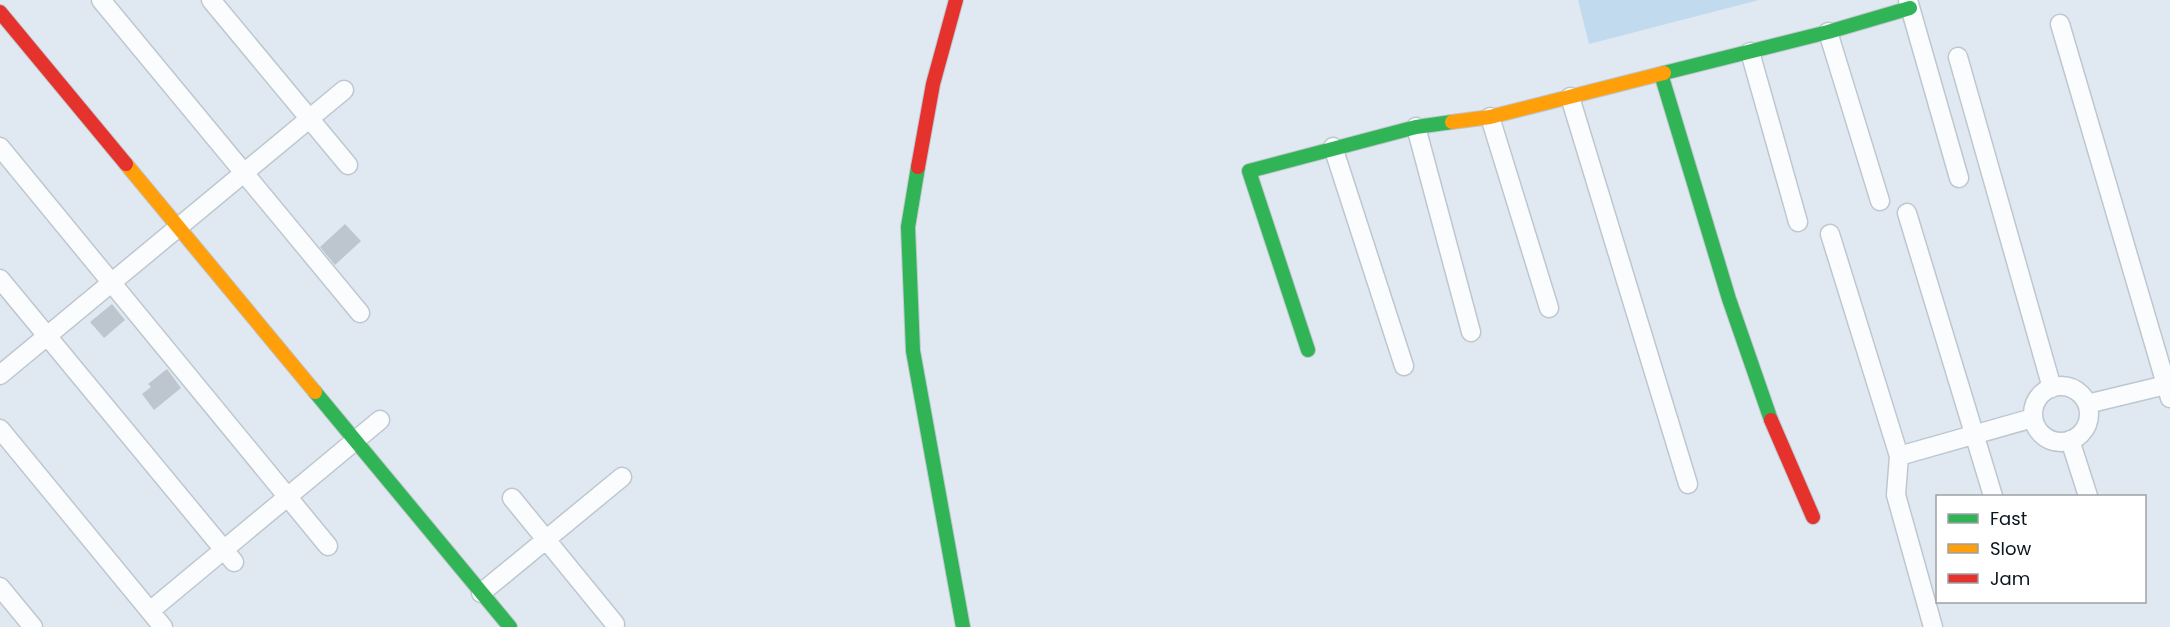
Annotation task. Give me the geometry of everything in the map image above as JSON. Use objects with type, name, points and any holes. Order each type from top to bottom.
[{"type":"street","points":[[101,0],[360,313]]},
{"type":"street","points":[[211,0],[348,165]]},
{"type":"street","points":[[956,0],[933,84],[908,227],[914,351],[963,627]]},
{"type":"street","points":[[1308,350],[1249,171],[1334,147],[1416,128],[1490,117],[1828,32],[1909,4],[1959,178]]},
{"type":"street","points":[[0,12],[510,627]]},
{"type":"street","points":[[2060,24],[2169,389],[2087,404]]},
{"type":"street","points":[[1828,32],[1880,201]]},
{"type":"street","points":[[1750,52],[1798,222]]},
{"type":"street","points":[[1958,57],[2052,388]]},
{"type":"street","points":[[1661,74],[1754,375],[1786,461],[1813,517]]},
{"type":"street","points":[[0,375],[344,90]]},
{"type":"street","points":[[1570,97],[1688,484]]},
{"type":"street","points":[[1490,117],[1549,308]]},
{"type":"street","points":[[1416,128],[1471,332]]},
{"type":"street","points":[[0,147],[328,546]]},
{"type":"street","points":[[1334,147],[1404,366]]},
{"type":"street","points":[[1907,213],[1993,495]]},
{"type":"street","points":[[1830,234],[1899,456],[1896,495],[1933,627]]},
{"type":"street","points":[[0,279],[229,556]]},
{"type":"street","points":[[2069,387],[2084,397],[2087,404],[2088,422],[2084,430],[2070,440],[2051,440],[2042,435],[2033,418],[2037,399],[2052,388],[2069,387]]},
{"type":"street","points":[[1899,456],[2033,418]]},
{"type":"street","points":[[150,611],[229,556],[288,497],[380,420]]},
{"type":"street","points":[[0,429],[163,627]]},
{"type":"street","points":[[2070,440],[2088,495]]},
{"type":"street","points":[[481,593],[622,477]]},
{"type":"street","points":[[512,498],[615,624]]},
{"type":"street","points":[[0,587],[33,627]]},
{"type":"shaded area","points":[[1578,0],[1759,0],[1589,44]]},
{"type":"building","points":[[345,224],[361,241],[335,265],[320,247]]},
{"type":"building","points":[[112,304],[125,320],[104,338],[90,322]]},
{"type":"building","points":[[167,369],[181,388],[154,410],[142,394],[151,387],[148,384]]},
{"type":"traffic: fast","points":[[1664,73],[1828,32],[1910,8]]},
{"type":"traffic: fast","points":[[1661,74],[1729,299],[1771,420]]},
{"type":"traffic: fast","points":[[1308,350],[1249,171],[1416,127],[1452,122]]},
{"type":"traffic: fast","points":[[918,167],[908,227],[913,351],[963,627]]},
{"type":"traffic: fast","points":[[315,392],[510,627]]},
{"type":"traffic: slow","points":[[1452,122],[1490,117],[1664,73]]},
{"type":"traffic: slow","points":[[126,164],[315,392]]},
{"type":"traffic: jam","points":[[918,167],[933,84],[956,0]]},
{"type":"traffic: jam","points":[[0,12],[126,164]]},
{"type":"traffic: jam","points":[[1771,420],[1813,517]]}]
